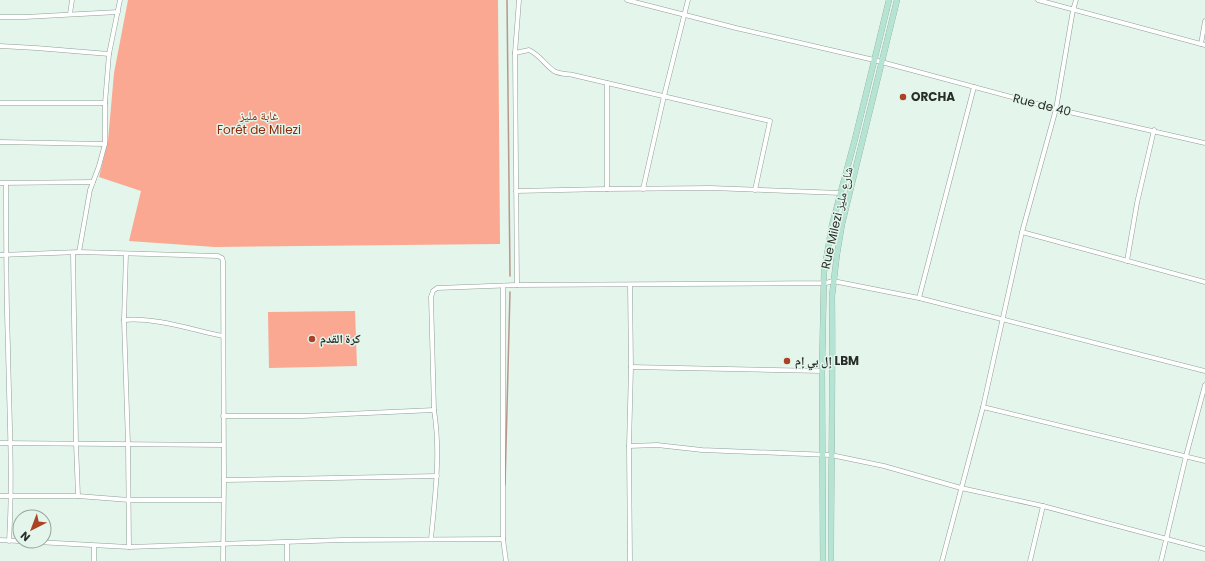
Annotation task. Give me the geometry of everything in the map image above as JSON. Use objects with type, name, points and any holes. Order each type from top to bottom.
[{"type":"street","points":[[70,14],[72,0]]},
{"type":"street","points":[[79,252],[89,197],[105,144],[105,103],[109,54],[120,0]]},
{"type":"street","points":[[517,285],[515,52],[519,0]]},
{"type":"street","name":"Rue de 40","points":[[628,0],[874,60],[1056,109],[1154,130],[1205,143]]},
{"type":"street","points":[[643,189],[688,0]]},
{"type":"street","name":"Rue Milezi شارع مليز","points":[[823,561],[822,371],[824,272],[829,240],[889,0]]},
{"type":"street","name":"Rue Milezi شارع مليز","points":[[831,561],[833,282],[842,224],[897,0]]},
{"type":"street","points":[[1038,0],[1203,44],[1205,21]]},
{"type":"street","points":[[942,561],[983,407],[1022,232],[1056,109],[1076,0]]},
{"type":"street","points":[[0,16],[25,17],[118,12]]},
{"type":"street","points":[[0,46],[109,54]]},
{"type":"street","points":[[515,52],[529,50],[541,58],[555,71],[770,121],[755,190]]},
{"type":"street","points":[[607,83],[607,189]]},
{"type":"street","points":[[919,298],[974,87]]},
{"type":"street","points":[[0,103],[105,103]]},
{"type":"street","points":[[1127,261],[1137,203],[1154,130]]},
{"type":"street","points":[[0,142],[105,144]]},
{"type":"street","points":[[0,183],[93,182]]},
{"type":"street","points":[[6,184],[6,255],[12,497],[9,541]]},
{"type":"street","points":[[516,191],[643,189],[755,190],[841,193]]},
{"type":"street","points":[[1022,232],[1205,282]]},
{"type":"street","points":[[73,252],[78,496]]},
{"type":"street","points":[[0,255],[79,252],[218,256],[222,258],[224,480],[223,561]]},
{"type":"street","points":[[126,254],[124,320],[128,444],[129,547]]},
{"type":"street","points":[[431,539],[438,454],[437,425],[434,410],[431,297],[433,291],[437,288],[517,285],[833,282],[919,298],[1205,371]]},
{"type":"street","points":[[630,285],[630,561]]},
{"type":"street","points":[[503,286],[503,539],[506,561]]},
{"type":"street","points":[[124,320],[159,322],[223,336]]},
{"type":"street","points":[[631,367],[822,371]]},
{"type":"street","points":[[1161,561],[1168,539],[1186,456],[1205,385]]},
{"type":"street","points":[[983,407],[1205,461]]},
{"type":"street","points":[[223,416],[302,416],[434,410]]},
{"type":"street","points":[[0,443],[223,445]]},
{"type":"street","points":[[629,446],[657,445],[702,450],[831,455],[884,466],[961,488],[1043,506],[1205,549]]},
{"type":"street","points":[[224,480],[437,476]]},
{"type":"street","points":[[0,496],[78,496],[128,500],[223,500]]},
{"type":"street","points":[[1030,561],[1043,506]]},
{"type":"street","points":[[0,540],[129,547],[342,540],[503,539]]},
{"type":"street","points":[[286,561],[287,543]]},
{"type":"street","points":[[94,546],[94,561]]},
{"type":"green space","name":"غابة مليز Forêt de Milezi","points":[[128,0],[498,0],[500,244],[215,247],[129,241],[141,191],[99,177],[108,141],[114,73]]},
{"type":"green space","name":"كرة القدم","points":[[355,311],[357,366],[269,368],[268,312]]},
{"type":"waterway","points":[[507,0],[510,276]]},
{"type":"waterway","points":[[505,485],[510,292]]},
{"type":"place","name":"ORCHA","points":[[903,97]]},
{"type":"place","name":"كرة القدم","points":[[312,339]]},
{"type":"place","name":"إل بي إم LBM","points":[[787,361]]}]
